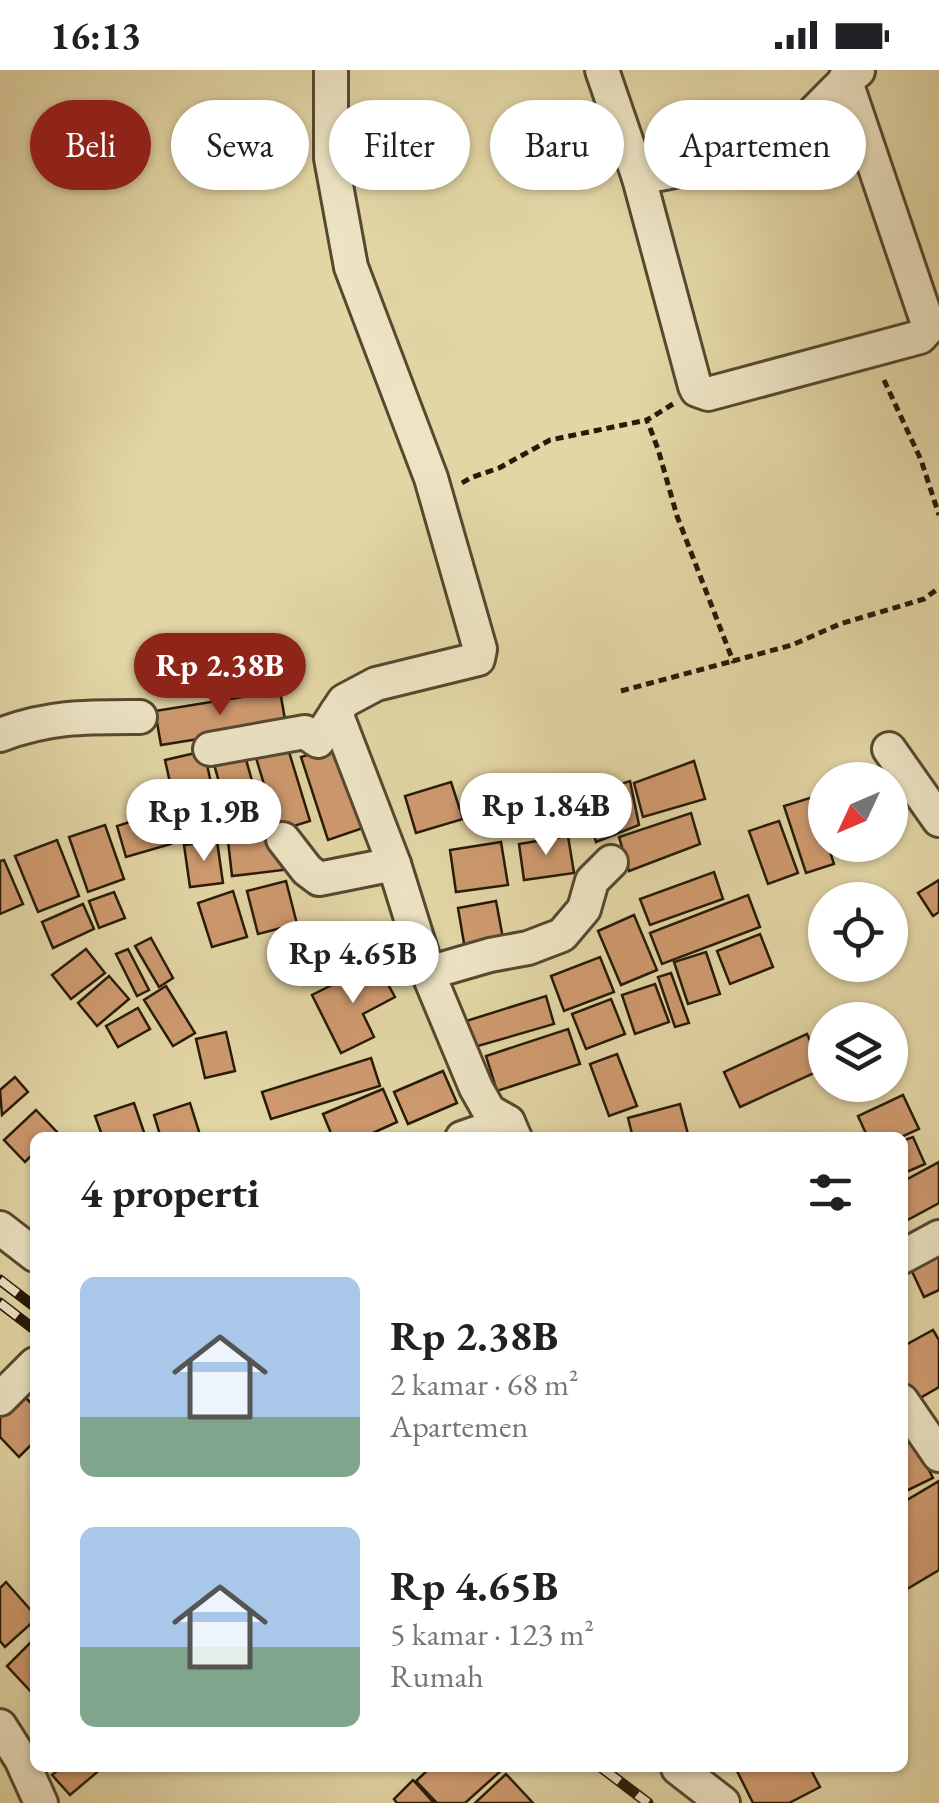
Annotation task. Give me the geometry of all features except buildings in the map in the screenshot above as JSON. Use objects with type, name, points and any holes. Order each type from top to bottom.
[{"type":"street","points":[[210,749],[306,732],[318,741],[344,701],[376,684],[478,659],[480,649],[430,478],[352,267],[330,158],[331,70]]},
{"type":"street","points":[[602,70],[639,178],[698,390],[708,394],[870,350],[920,336],[928,327],[852,75],[788,134],[726,161],[639,178]]},
{"type":"street","points":[[336,713],[394,864],[428,972],[476,1088],[489,1111],[511,1130]]},
{"type":"street","points":[[0,734],[28,724],[73,716],[140,717]]},
{"type":"street","points":[[889,749],[939,820]]},
{"type":"street","points":[[283,839],[319,880],[394,864]]},
{"type":"street","points":[[428,972],[562,936],[584,909],[592,880],[611,862]]},
{"type":"street","points":[[0,1228],[30,1251]]},
{"type":"street","points":[[908,1254],[939,1237]]},
{"type":"street","points":[[0,1398],[30,1369]]},
{"type":"street","points":[[908,1410],[939,1455]]},
{"type":"street","points":[[0,1726],[21,1759],[41,1803]]},
{"type":"street","points":[[683,1772],[723,1803]]},
{"type":"path","points":[[870,350],[921,460],[939,516]]},
{"type":"path","points":[[458,486],[550,440],[647,420],[698,390]]},
{"type":"path","points":[[647,420],[677,516],[733,661]]},
{"type":"path","points":[[621,690],[792,645],[840,624],[924,599],[939,588]]},
{"type":"railway","points":[[0,1280],[30,1303]]},
{"type":"railway","points":[[0,1303],[30,1326]]},
{"type":"railway","points":[[607,1772],[648,1803]]}]
